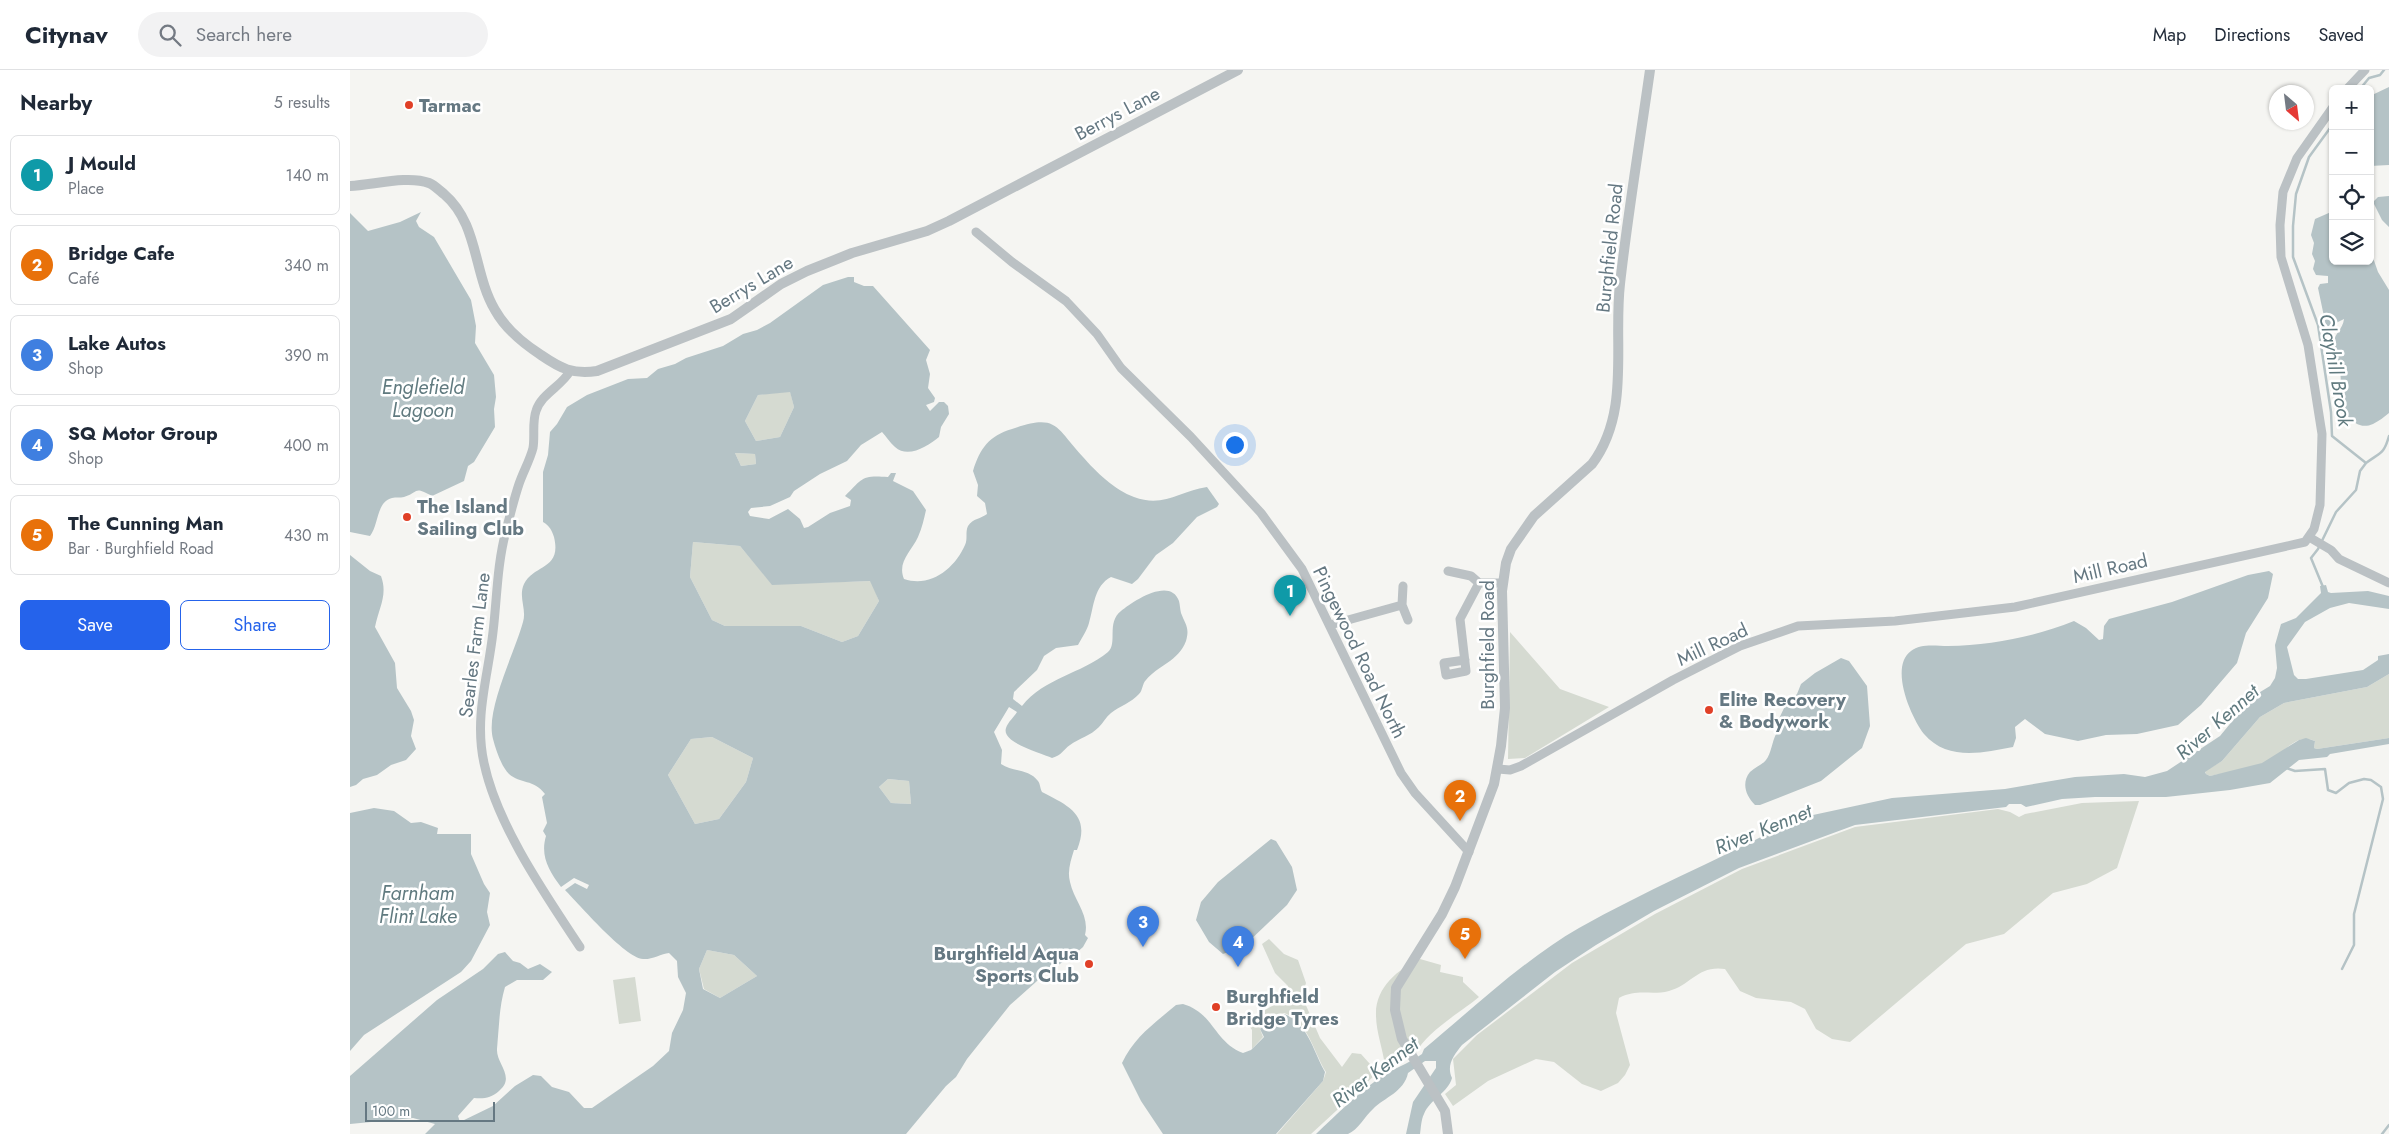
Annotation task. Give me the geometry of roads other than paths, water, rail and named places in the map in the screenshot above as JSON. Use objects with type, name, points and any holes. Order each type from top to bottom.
[{"type":"street","name":"Berrys Lane","points":[[350,186],[416,179],[431,184],[448,198],[461,213],[470,232],[483,280],[495,310],[511,331],[534,351],[554,364],[570,371],[582,373],[597,371],[724,322],[781,284],[807,271],[852,253],[927,231],[1238,70]]},
{"type":"street","name":"Burghfield Road","points":[[1448,1134],[1447,1118],[1441,1103],[1406,1049],[1395,1010],[1396,988],[1442,914],[1469,852],[1498,769],[1505,708],[1503,584],[1511,549],[1523,530],[1549,502],[1585,472],[1598,456],[1611,428],[1617,394],[1618,299],[1629,202],[1643,128],[1650,70]]},
{"type":"street","points":[[2351,85],[2365,70]]},
{"type":"street","points":[[2329,113],[2296,158],[2283,192],[2280,225],[2281,257],[2308,345],[2322,434],[2320,505],[2314,529],[2309,537],[2327,548],[2339,560],[2389,583]]},
{"type":"street","name":"Pingewood Road North","points":[[976,232],[985,233],[1012,262],[1066,302],[1097,334],[1121,368],[1225,472],[1261,513],[1302,569],[1401,773],[1415,793],[1469,852]]},
{"type":"street","name":"Searles Farm Lane","points":[[570,371],[565,380],[545,398],[536,410],[532,450],[519,482],[505,534],[498,574],[491,655],[480,701],[481,742],[484,763],[491,786],[511,832],[538,884],[580,947]]},
{"type":"street","name":"Mill Road","points":[[1498,769],[1510,770],[1521,766],[1673,680],[1740,646],[1798,626],[1895,621],[2014,606],[2305,542],[2309,537]]},
{"type":"street","points":[[1448,571],[1471,576],[1480,582],[1503,584]]},
{"type":"street","points":[[1465,660],[1460,619],[1480,582]]},
{"type":"street","points":[[1403,586],[1402,605],[1408,620]]},
{"type":"street","points":[[1330,625],[1402,605]]},
{"type":"water","points":[[2389,87],[2389,165],[2374,166],[2374,94]]},
{"type":"water","points":[[2389,196],[2389,227],[2382,220],[2374,204],[2378,197]]},
{"type":"water","name":"Englefield Lagoon","points":[[421,212],[416,221],[419,227],[434,237],[471,300],[476,326],[475,343],[494,375],[496,397],[494,409],[495,427],[474,462],[468,466],[464,481],[432,496],[422,491],[417,491],[404,497],[387,500],[380,509],[370,536],[350,532],[350,213],[368,231],[400,222]]},
{"type":"water","points":[[2329,213],[2329,265],[2374,265],[2374,260],[2378,272],[2389,290],[2389,413],[2375,423],[2366,426],[2355,423],[2350,419],[2341,403],[2341,376],[2333,352],[2333,344],[2344,319],[2326,326],[2318,288],[2320,284],[2328,283],[2328,276],[2316,275],[2313,269],[2315,261],[2312,254],[2314,243],[2311,235],[2315,219]]},
{"type":"water","points":[[854,277],[854,282],[864,286],[873,286],[930,350],[926,360],[930,374],[928,388],[935,398],[934,402],[926,405],[930,411],[939,402],[944,402],[948,406],[949,414],[941,427],[939,437],[924,447],[906,452],[900,450],[882,432],[861,445],[847,461],[820,474],[794,491],[790,497],[770,506],[751,508],[748,512],[750,516],[769,519],[788,509],[800,519],[804,528],[808,527],[830,513],[850,506],[851,500],[845,496],[863,479],[867,477],[888,477],[891,473],[896,473],[893,481],[913,491],[926,510],[918,537],[902,567],[904,579],[924,581],[941,574],[955,561],[966,543],[967,528],[970,523],[987,514],[985,503],[977,496],[978,485],[973,471],[982,449],[997,435],[1027,424],[1039,422],[1054,426],[1088,463],[1113,485],[1127,494],[1154,501],[1207,487],[1219,504],[1217,507],[1197,517],[1173,543],[1156,555],[1132,584],[1111,577],[1105,581],[1098,591],[1088,626],[1078,645],[1056,648],[1044,656],[1037,670],[1014,692],[1013,699],[1022,706],[1052,682],[1086,666],[1108,652],[1112,643],[1114,621],[1121,611],[1133,602],[1151,593],[1168,591],[1174,594],[1179,601],[1187,629],[1186,641],[1178,654],[1146,680],[1139,694],[1133,700],[1111,713],[1096,730],[1052,758],[1023,747],[1010,738],[1006,733],[1006,728],[1017,712],[1009,707],[994,732],[1002,750],[1001,764],[1030,774],[1039,782],[1042,792],[1069,807],[1079,820],[1081,838],[1077,850],[1074,850],[1069,874],[1072,889],[1084,914],[1085,935],[1088,938],[1083,947],[1046,973],[1010,1005],[967,1059],[956,1077],[946,1086],[906,1134],[425,1134],[435,1124],[413,1118],[350,1124],[350,1076],[437,1000],[483,969],[498,954],[505,952],[513,961],[520,963],[528,969],[540,964],[552,972],[543,980],[517,980],[505,987],[500,1010],[497,1055],[504,1070],[506,1081],[499,1091],[490,1097],[474,1098],[458,1116],[460,1122],[493,1106],[515,1086],[533,1075],[541,1076],[552,1087],[569,1092],[584,1108],[592,1108],[653,1066],[669,1051],[672,1033],[683,1010],[686,993],[678,977],[677,961],[669,953],[643,959],[625,950],[565,890],[575,883],[587,889],[589,885],[574,878],[561,887],[549,869],[545,857],[544,843],[546,836],[543,831],[547,823],[542,797],[545,794],[536,786],[513,777],[504,767],[493,739],[493,713],[523,622],[522,589],[528,578],[551,561],[554,555],[554,537],[550,529],[543,522],[543,472],[548,455],[550,432],[567,407],[587,395],[628,379],[647,378],[658,369],[723,346],[743,334],[757,330],[770,323],[823,285]],"holes":[[[790,392],[794,407],[780,437],[756,441],[745,421],[758,395]],[[735,453],[755,454],[756,464],[741,466]],[[693,542],[740,546],[772,585],[870,581],[879,601],[858,636],[842,642],[801,626],[725,626],[712,620],[690,577]],[[712,737],[753,758],[746,782],[719,819],[695,824],[668,775],[691,739]],[[888,779],[909,781],[911,804],[891,803],[879,787]],[[707,950],[734,955],[757,976],[720,998],[703,989],[699,969]]]},
{"type":"water","points":[[350,555],[370,571],[381,576],[384,589],[375,627],[395,663],[397,688],[411,711],[414,720],[411,736],[416,749],[406,760],[391,765],[377,775],[363,779],[350,787]]},
{"type":"water","points":[[2269,571],[2273,574],[2268,598],[2246,633],[2237,663],[2201,705],[2178,725],[2137,734],[2106,735],[2078,741],[2045,734],[2025,719],[2015,727],[2016,738],[2013,747],[1966,753],[1954,752],[1933,743],[1924,734],[1908,704],[1902,680],[1902,668],[1905,658],[1915,648],[1996,642],[2043,632],[2074,621],[2086,628],[2099,640],[2103,639],[2104,626],[2109,619],[2172,602],[2248,575]]},
{"type":"water","points":[[2326,585],[2328,592],[2331,593],[2368,591],[2389,596],[2389,609],[2349,603],[2330,608],[2305,622],[2287,647],[2294,675],[2298,679],[2306,679],[2363,670],[2378,660],[2378,656],[2389,654],[2389,674],[2367,687],[2284,703],[2260,717],[2222,761],[2205,772],[2210,776],[2262,763],[2299,740],[2306,738],[2315,741],[2314,748],[2317,749],[2389,738],[2389,744],[2330,754],[2327,757],[2299,760],[2270,783],[2230,790],[2166,797],[2062,799],[2026,807],[2021,804],[2009,804],[2006,807],[1855,825],[1739,868],[1654,911],[1555,972],[1462,1045],[1450,1064],[1452,1078],[1450,1083],[1427,1109],[1422,1119],[1420,1134],[1406,1134],[1413,1102],[1436,1068],[1436,1061],[1425,1061],[1408,1073],[1403,1085],[1373,1109],[1352,1132],[1348,1134],[1316,1134],[1370,1085],[1383,1075],[1422,1054],[1424,1049],[1499,985],[1559,940],[1630,901],[1786,824],[1813,815],[1892,798],[2005,789],[2075,777],[2124,774],[2145,777],[2167,771],[2220,736],[2252,697],[2270,686],[2275,678],[2277,668],[2275,645],[2281,624],[2296,618],[2321,593],[2320,586]]},
{"type":"water","points":[[1841,658],[1849,661],[1867,686],[1870,726],[1862,748],[1821,781],[1760,805],[1755,805],[1747,794],[1745,785],[1747,776],[1768,757],[1776,734],[1774,729],[1785,706],[1797,694],[1801,684],[1815,673]]},
{"type":"water","name":"Farnham Flint Lake","points":[[374,808],[394,811],[411,823],[421,822],[438,828],[437,834],[471,834],[471,854],[490,893],[487,912],[490,925],[471,961],[461,972],[364,1035],[350,1051],[350,813]]},
{"type":"water","points":[[1271,839],[1276,841],[1292,867],[1297,890],[1287,905],[1244,946],[1223,954],[1209,942],[1196,920],[1201,902],[1218,882]]},
{"type":"water","points":[[1183,1004],[1201,1014],[1226,1042],[1243,1053],[1251,1050],[1264,1037],[1260,1029],[1265,1024],[1284,1014],[1299,1023],[1309,1038],[1325,1072],[1323,1081],[1276,1134],[1163,1134],[1141,1101],[1122,1063],[1146,1031],[1176,1005]]},
{"type":"waterway","name":"Clayhill Brook","points":[[2363,85],[2369,78],[2380,75],[2384,70]]},
{"type":"waterway","name":"Clayhill Brook","points":[[2323,587],[2311,558],[2318,549],[2336,512],[2356,490],[2360,471],[2366,463],[2332,436],[2331,412],[2318,325],[2293,257],[2296,194],[2309,157],[2329,130]]},
{"type":"waterway","points":[[2366,463],[2383,450],[2389,436]]},
{"type":"waterway","points":[[2286,768],[2295,771],[2325,769],[2328,790],[2336,793],[2349,783],[2364,779],[2371,780],[2381,787],[2383,799],[2354,914],[2354,945],[2342,969]]},
{"type":"waterway","points":[[2382,1134],[2389,1125]]},
{"type":"place","name":"Tarmac","points":[[409,105]]},
{"type":"place","name":"The Island Sailing Club","points":[[407,517]]},
{"type":"place","name":"J Mould","points":[[1290,616]]},
{"type":"place","name":"Elite Recovery & Bodywork","points":[[1709,710]]},
{"type":"place","name":"Bridge Cafe","points":[[1460,821]]},
{"type":"place","name":"Lake Autos","points":[[1143,947]]},
{"type":"place","name":"The Cunning Man","points":[[1465,959]]},
{"type":"place","name":"Burghfield Aqua Sports Club","points":[[1089,964]]},
{"type":"place","name":"SQ Motor Group","points":[[1238,967]]},
{"type":"place","name":"Burghfield Bridge Tyres","points":[[1216,1007]]},
{"type":"water label","name":"River Kennet","points":[[2217,722]]},
{"type":"water label","name":"River Kennet","points":[[1763,829]]},
{"type":"water label","name":"River Kennet","points":[[1375,1072]]}]
